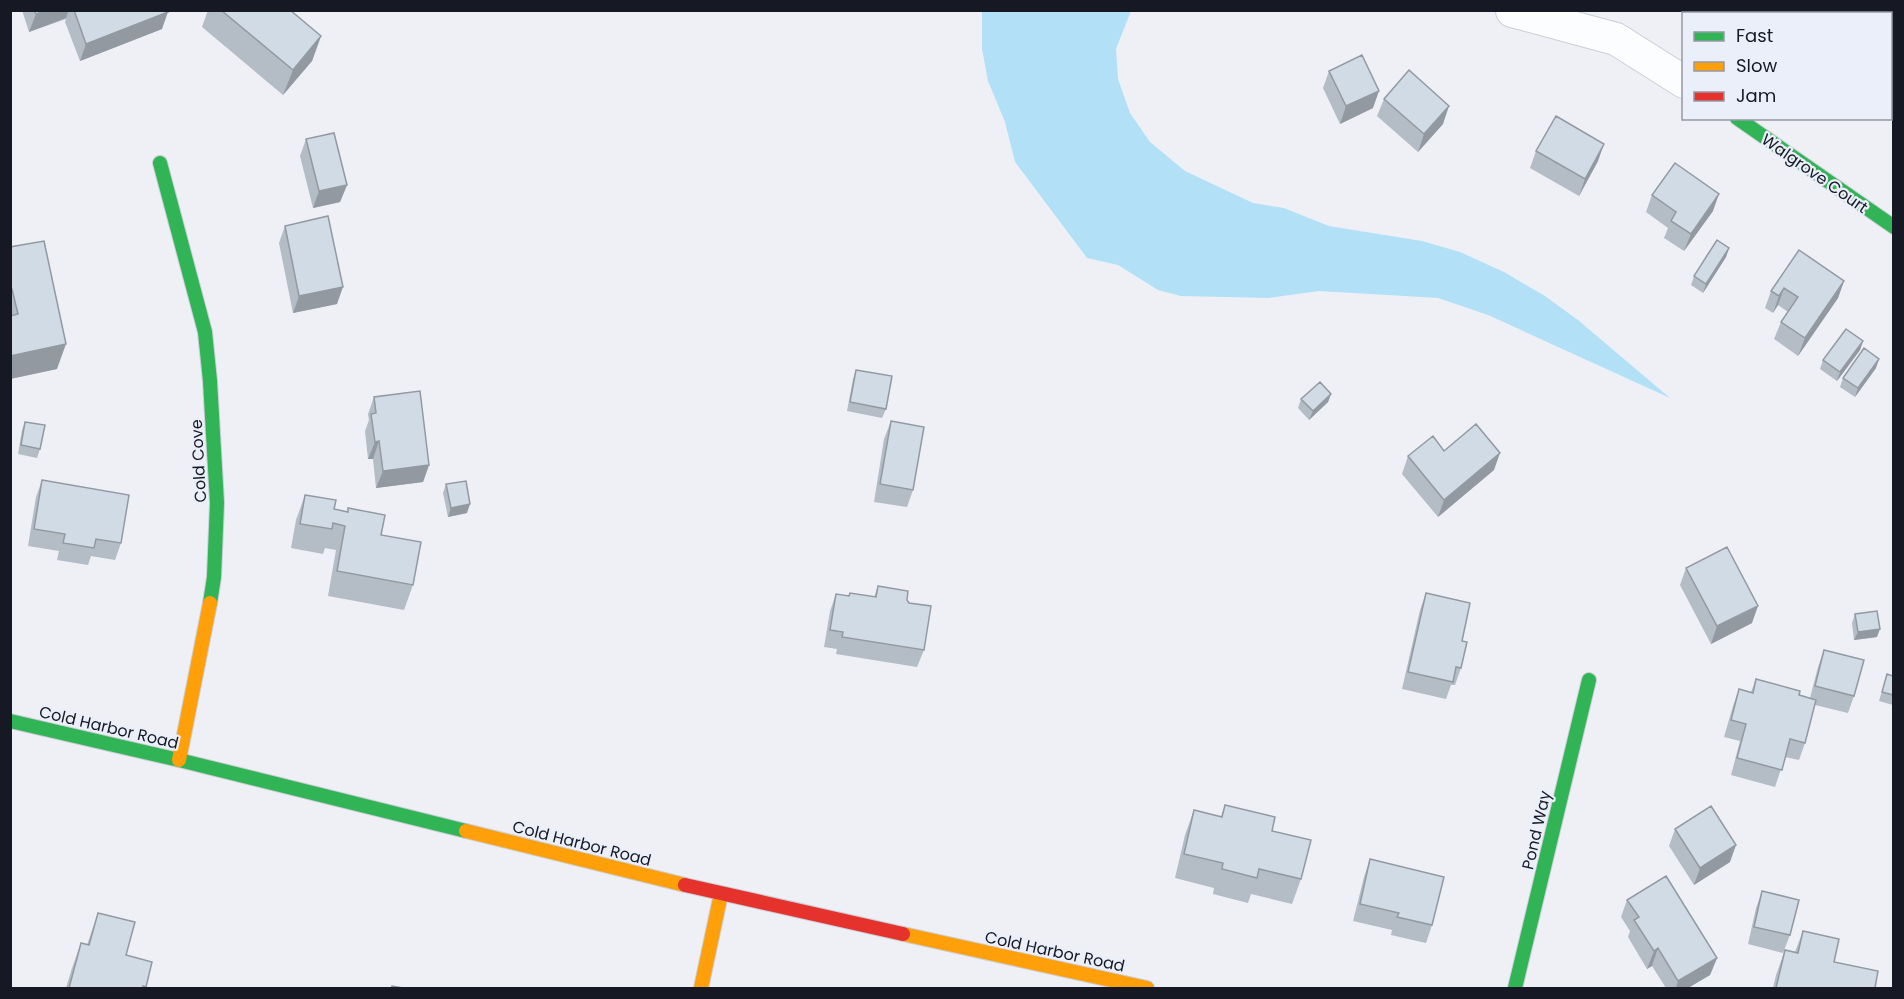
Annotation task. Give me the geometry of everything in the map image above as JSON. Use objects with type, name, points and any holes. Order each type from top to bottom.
[{"type":"street","points":[[1512,10],[1616,39],[1682,81]]},
{"type":"street","name":"Walgrove Court","points":[[1740,120],[1893,227]]},
{"type":"street","name":"Cold Cove","points":[[160,163],[205,332],[217,503],[214,577],[207,626],[179,760]]},
{"type":"street","name":"Pond Way","points":[[1515,988],[1589,680]]},
{"type":"street","name":"Cold Harbor Road","points":[[10,721],[179,760],[722,894],[1147,988]]},
{"type":"street","points":[[701,988],[722,894]]},
{"type":"water","points":[[982,11],[1131,11],[1116,49],[1118,79],[1130,113],[1150,142],[1185,171],[1253,203],[1284,208],[1329,226],[1422,241],[1460,252],[1504,272],[1545,296],[1578,320],[1670,398],[1488,315],[1438,298],[1319,291],[1269,298],[1181,296],[1158,290],[1118,265],[1087,258],[1015,162],[1005,122],[988,81],[982,49]]},
{"type":"building","points":[[34,10],[47,10],[36,14]]},
{"type":"building","points":[[74,10],[167,10],[168,12],[86,44]]},
{"type":"building","points":[[221,10],[290,10],[321,36],[293,70]]},
{"type":"building","points":[[1810,10],[1863,10],[1865,12],[1809,12]]},
{"type":"building","points":[[1362,55],[1379,91],[1346,106],[1329,71]]},
{"type":"building","points":[[1409,70],[1449,106],[1424,134],[1384,99]]},
{"type":"building","points":[[1556,116],[1604,144],[1585,179],[1536,151]]},
{"type":"building","points":[[334,133],[347,185],[319,191],[306,139]]},
{"type":"building","points":[[1675,163],[1719,194],[1691,234],[1671,221],[1676,212],[1652,195]]},
{"type":"building","points":[[328,216],[343,287],[299,296],[285,226]]},
{"type":"building","points":[[1717,240],[1729,248],[1706,284],[1694,276]]},
{"type":"building","points":[[44,241],[66,344],[10,356],[10,316],[18,314],[12,289],[10,289],[10,247]]},
{"type":"building","points":[[1799,250],[1844,281],[1805,338],[1781,322],[1798,297],[1784,288],[1779,296],[1771,291]]},
{"type":"building","points":[[1846,329],[1863,341],[1840,372],[1823,360]]},
{"type":"building","points":[[1864,348],[1879,359],[1858,388],[1843,378]]},
{"type":"building","points":[[856,370],[892,376],[886,409],[850,402]]},
{"type":"building","points":[[1320,382],[1331,394],[1313,411],[1301,399]]},
{"type":"building","points":[[420,391],[429,465],[383,471],[379,441],[375,442],[371,414],[376,413],[374,397]]},
{"type":"building","points":[[891,421],[924,427],[913,490],[880,484]]},
{"type":"building","points":[[25,422],[45,425],[40,449],[21,445]]},
{"type":"building","points":[[1476,424],[1500,453],[1444,500],[1408,456],[1433,436],[1444,451]]},
{"type":"building","points":[[42,480],[129,495],[121,543],[96,539],[94,548],[63,543],[65,534],[34,529]]},
{"type":"building","points":[[466,481],[470,504],[451,508],[446,484]]},
{"type":"building","points":[[305,495],[336,500],[334,509],[348,512],[348,508],[385,515],[381,535],[421,542],[413,585],[337,571],[345,526],[333,523],[332,529],[300,524]]},
{"type":"building","points":[[1727,547],[1758,606],[1717,626],[1686,568]]},
{"type":"building","points":[[878,586],[908,591],[909,603],[931,606],[924,650],[842,637],[843,632],[830,630],[836,594],[849,596],[850,593],[876,597]]},
{"type":"building","points":[[1426,593],[1470,603],[1462,641],[1467,642],[1461,668],[1456,667],[1453,682],[1408,672]]},
{"type":"building","points":[[1877,611],[1880,629],[1858,632],[1855,614]]},
{"type":"building","points":[[1824,650],[1864,660],[1854,696],[1815,686]]},
{"type":"building","points":[[1887,674],[1893,676],[1893,695],[1882,692]]},
{"type":"building","points":[[1756,679],[1800,691],[1799,695],[1816,700],[1805,743],[1790,739],[1782,770],[1737,758],[1746,724],[1731,720],[1739,689],[1753,693]]},
{"type":"building","points":[[1225,805],[1275,817],[1272,831],[1311,840],[1301,879],[1259,869],[1257,878],[1222,869],[1223,863],[1184,854],[1194,810],[1222,817]]},
{"type":"building","points":[[1711,806],[1736,845],[1700,868],[1675,829]]},
{"type":"building","points":[[1370,859],[1444,877],[1432,925],[1397,917],[1399,913],[1360,904]]},
{"type":"building","points":[[1666,876],[1717,958],[1678,981],[1658,948],[1654,951],[1634,920],[1639,917],[1627,900]]},
{"type":"building","points":[[1762,891],[1799,900],[1790,935],[1754,927]]},
{"type":"building","points":[[98,913],[135,922],[126,955],[152,962],[146,987],[69,988],[81,943],[89,945]]},
{"type":"building","points":[[1803,931],[1839,939],[1834,962],[1878,971],[1875,988],[1776,988],[1785,950],[1798,953]]},
{"type":"traffic: fast","points":[[1740,120],[1894,227]]},
{"type":"traffic: fast","points":[[160,163],[205,332],[217,503],[214,577],[210,603]]},
{"type":"traffic: fast","points":[[1515,988],[1589,680]]},
{"type":"traffic: fast","points":[[10,721],[466,831]]},
{"type":"traffic: slow","points":[[179,760],[210,603]]},
{"type":"traffic: slow","points":[[466,831],[685,885]]},
{"type":"traffic: slow","points":[[701,988],[721,894]]},
{"type":"traffic: slow","points":[[903,934],[1147,988]]},
{"type":"traffic: jam","points":[[685,885],[903,934]]}]
